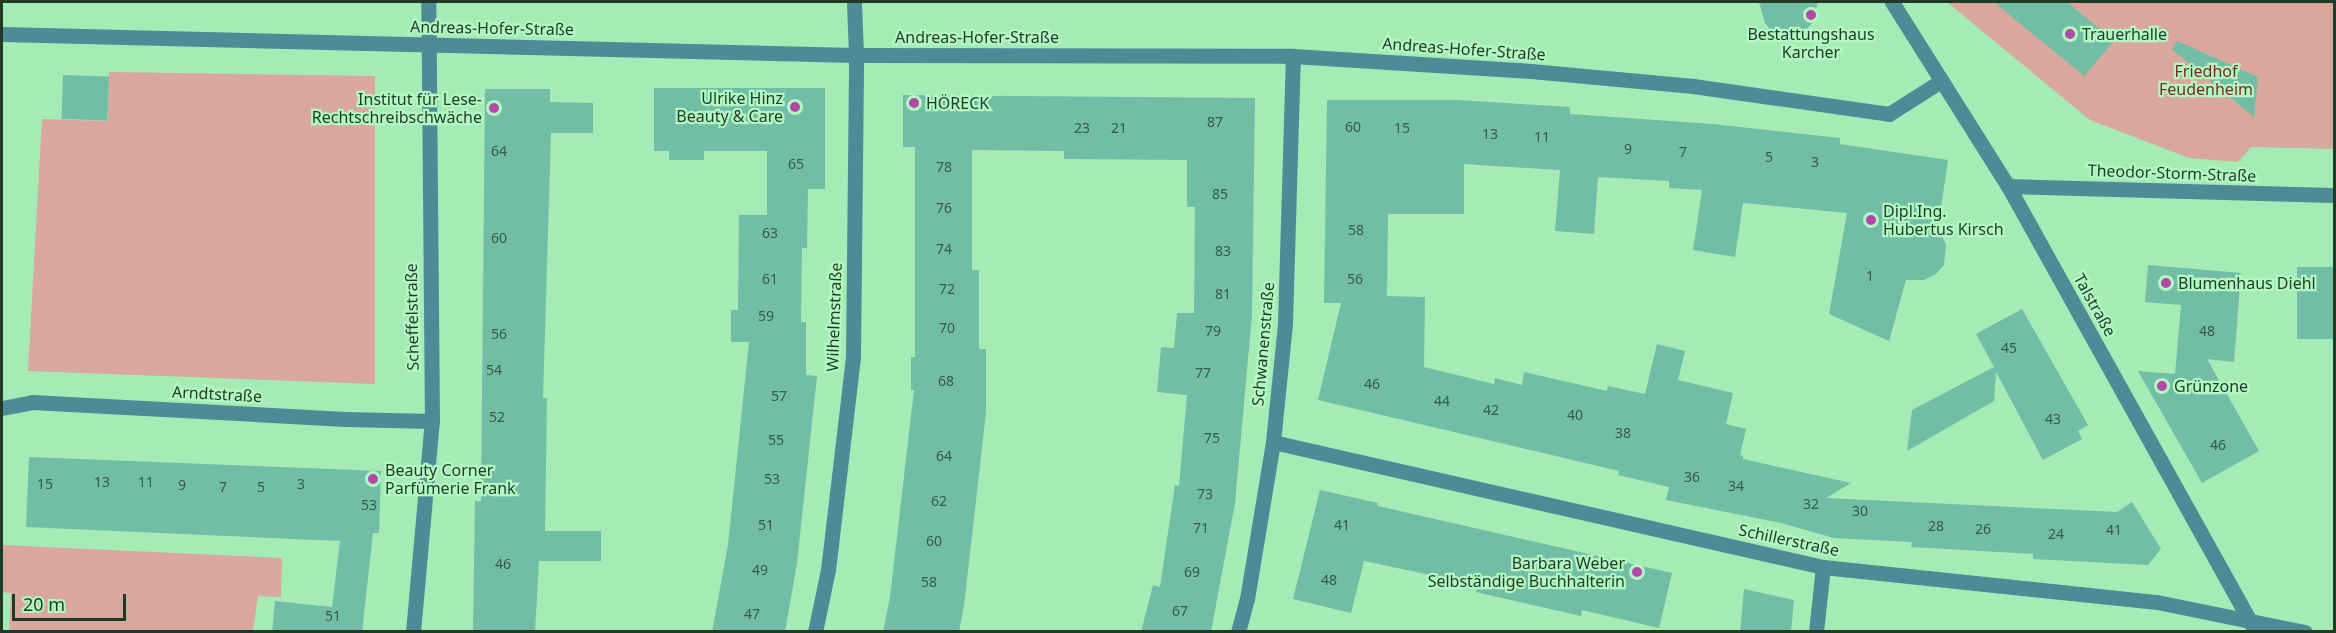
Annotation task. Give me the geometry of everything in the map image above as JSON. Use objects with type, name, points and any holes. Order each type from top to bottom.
[{"type":"street","name":"Scheffelstraße","points":[[413,632],[432,421],[428,2]]},
{"type":"street","name":"Wilhelmstraße","points":[[815,632],[828,570],[853,357],[856,55],[854,2]]},
{"type":"street","name":"Talstraße","points":[[1892,2],[2008,186],[2253,626]]},
{"type":"street","name":"Andreas-Hofer-Straße","points":[[2,34],[856,55],[1293,56],[1532,71],[1693,86],[1889,114],[1941,81]]},
{"type":"street","name":"Schwanenstraße","points":[[1238,632],[1246,599],[1273,442],[1286,323],[1293,56]]},
{"type":"street","name":"Theodor-Storm-Straße","points":[[2008,186],[2334,195]]},
{"type":"street","name":"Arndtstraße","points":[[2,408],[32,402],[345,419],[432,421]]},
{"type":"street","name":"Schillerstraße","points":[[1273,442],[1823,567],[2157,602],[2253,626],[2305,632]]},
{"type":"street","points":[[1816,632],[1823,567]]},
{"type":"green space","name":"Friedhof Feudenheim","points":[[1947,2],[2334,2],[2334,149],[2251,147],[2238,162],[2189,158],[2090,120]]},
{"type":"green space","points":[[109,72],[375,76],[375,384],[28,371],[42,119],[108,121]]},
{"type":"green space","points":[[2,545],[282,558],[281,597],[258,596],[253,631],[9,631],[11,593],[2,592]]},
{"type":"building","points":[[1759,2],[1818,2],[1812,23],[1804,32],[1794,37],[1772,32],[1765,23]]},
{"type":"building","name":"Trauerhalle","points":[[1994,2],[2067,2],[2114,41],[2084,76]]},
{"type":"building","points":[[2177,41],[2258,77],[2254,117],[2172,49]]},
{"type":"building","points":[[63,75],[109,77],[107,121],[61,119]]},
{"type":"building","points":[[654,88],[825,88],[825,189],[808,189],[807,248],[802,248],[801,322],[806,322],[806,375],[817,376],[797,563],[785,632],[712,632],[728,545],[749,342],[731,342],[731,310],[738,310],[739,215],[767,215],[767,151],[704,151],[704,160],[669,160],[669,151],[654,151]]},
{"type":"building","points":[[485,89],[550,89],[550,102],[593,103],[593,133],[551,133],[543,398],[547,398],[545,531],[601,531],[601,561],[539,561],[535,632],[473,632],[475,501],[481,501]]},
{"type":"building","points":[[903,95],[1255,98],[1252,315],[1235,503],[1211,632],[1141,632],[1153,585],[1160,587],[1175,485],[1179,486],[1187,395],[1157,392],[1161,347],[1174,348],[1177,313],[1194,313],[1195,207],[1187,207],[1187,160],[1064,159],[1064,151],[972,150],[972,270],[979,270],[979,349],[986,349],[986,413],[964,606],[959,632],[883,632],[890,597],[914,390],[911,390],[911,357],[915,357],[915,147],[903,147]]},
{"type":"building","points":[[1327,100],[1456,100],[1570,107],[1570,114],[1713,124],[1840,138],[1840,144],[1948,160],[1938,228],[1946,245],[1944,265],[1936,274],[1924,280],[1906,280],[1889,341],[1829,314],[1847,213],[1743,203],[1735,257],[1693,250],[1702,190],[1669,188],[1669,181],[1598,177],[1594,234],[1555,231],[1560,170],[1464,164],[1464,214],[1388,214],[1387,296],[1425,297],[1424,367],[1494,384],[1495,378],[1522,385],[1524,372],[1607,391],[1608,386],[1645,394],[1657,344],[1685,351],[1678,380],[1733,393],[1726,424],[1746,429],[1740,455],[1743,459],[1851,483],[1826,498],[2117,512],[2132,502],[2161,549],[2148,565],[2033,559],[2033,554],[1911,547],[1912,542],[1834,538],[1781,523],[1666,500],[1669,487],[1618,475],[1619,471],[1318,400],[1341,303],[1324,303]]},
{"type":"building","points":[[2148,265],[2241,273],[2234,362],[2207,359],[2259,451],[2202,483],[2138,371],[2175,374],[2181,305],[2145,302]]},
{"type":"building","points":[[2297,267],[2334,267],[2334,339],[2297,339]]},
{"type":"building","points":[[2022,309],[2088,425],[2078,431],[2082,439],[2043,460],[1996,372],[1994,401],[1907,451],[1912,410],[1994,367],[1976,334]]},
{"type":"building","points":[[29,457],[381,471],[379,533],[373,533],[362,632],[272,632],[275,601],[332,607],[340,541],[26,527]]},
{"type":"building","points":[[1320,490],[1378,503],[1378,506],[1672,573],[1659,628],[1582,610],[1581,616],[1476,592],[1478,585],[1364,561],[1351,613],[1293,599]]},
{"type":"building","points":[[1744,589],[1794,600],[1791,632],[1740,632]]},
{"type":"place","name":"Bestattungshaus Karcher","points":[[1811,15]]},
{"type":"place","name":"Trauerhalle","points":[[2070,34]]},
{"type":"place","name":"HÖRECK","points":[[914,103]]},
{"type":"place","name":"Ulrike Hinz Beauty & Care","points":[[795,107]]},
{"type":"place","name":"Institut für Lese- Rechtschreibschwäche","points":[[494,108]]},
{"type":"place","name":"Dipl.Ing. Hubertus Kirsch","points":[[1871,220]]},
{"type":"place","name":"Blumenhaus Diehl","points":[[2166,283]]},
{"type":"place","name":"Grünzone","points":[[2162,386]]},
{"type":"place","name":"Beauty Corner Parfümerie Frank","points":[[373,479]]},
{"type":"place","name":"Barbara Weber Selbständige Buchhalterin","points":[[1637,572]]}]
